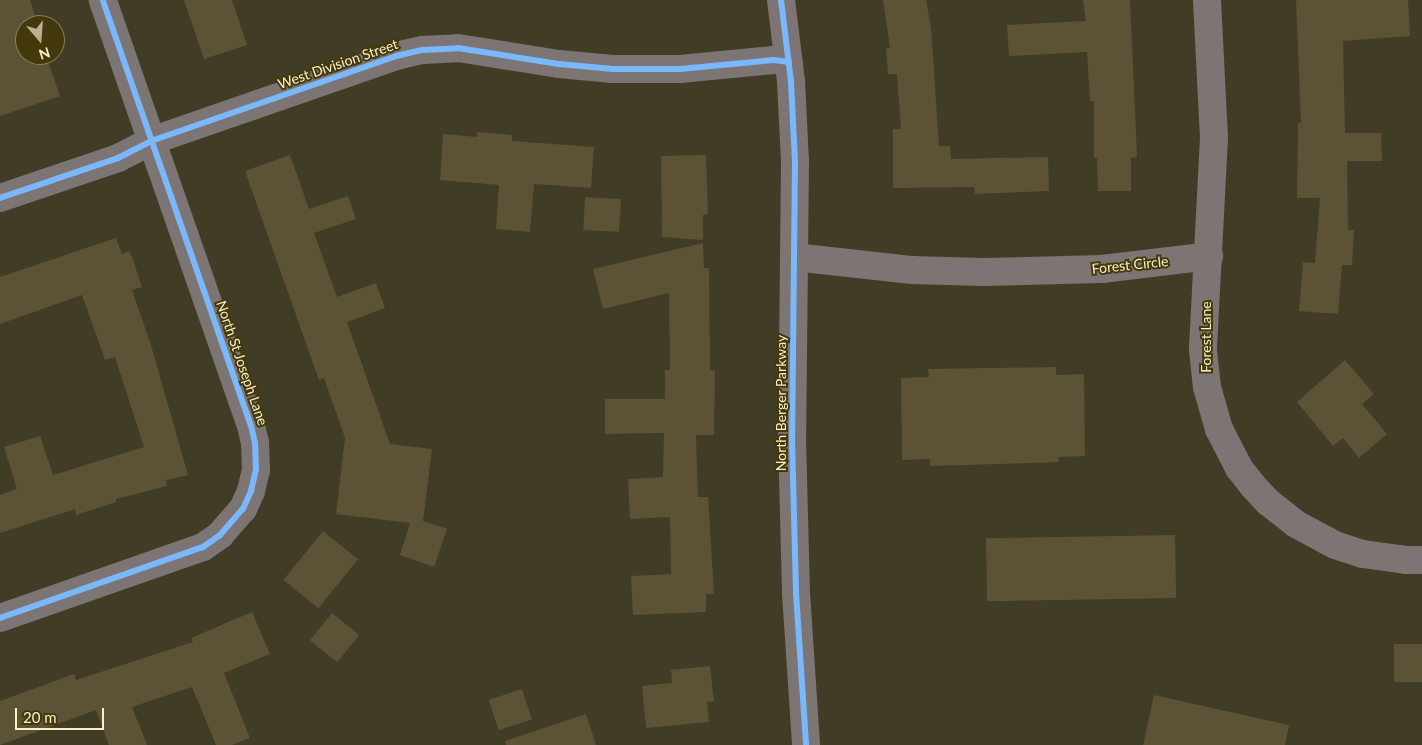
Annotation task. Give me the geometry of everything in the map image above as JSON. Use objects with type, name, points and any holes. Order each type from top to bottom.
[{"type":"street","name":"North St Joseph Lane","points":[[0,618],[203,547],[230,526],[243,510],[251,491],[256,464],[252,431],[103,0]]},
{"type":"street","name":"North Berger Parkway","points":[[781,0],[789,62],[795,162],[794,506],[806,745]]},
{"type":"street","points":[[1207,0],[1214,138],[1209,256]]},
{"type":"street","name":"West Division Street","points":[[0,198],[118,158],[151,141],[396,56],[423,50],[458,48],[560,64],[613,69],[680,69],[774,60],[789,62]]},
{"type":"street","name":"Forest Circle","points":[[794,257],[893,269],[983,272],[1102,269],[1209,256]]},
{"type":"street","name":"Forest Lane","points":[[1209,256],[1204,350],[1207,387],[1219,429],[1244,474],[1279,511],[1322,539],[1363,554],[1422,560]]},
{"type":"building","points":[[0,0],[30,0],[35,15],[15,15],[15,65],[49,65],[60,96],[0,116]]},
{"type":"building","points":[[184,0],[232,0],[247,45],[204,59]]},
{"type":"building","points":[[883,0],[926,0],[931,28],[939,146],[950,146],[951,159],[1048,157],[1049,191],[975,194],[974,187],[893,188],[893,129],[901,129],[897,74],[888,74],[886,48],[890,48]]},
{"type":"building","points":[[1083,0],[1130,0],[1137,157],[1131,158],[1131,191],[1098,191],[1097,158],[1094,158],[1094,101],[1090,101],[1087,52],[1009,56],[1007,25],[1086,21]]},
{"type":"building","points":[[1296,0],[1408,0],[1410,36],[1343,41],[1345,133],[1381,133],[1382,161],[1347,161],[1348,230],[1354,230],[1352,265],[1342,265],[1338,314],[1299,311],[1303,262],[1315,263],[1320,198],[1297,198],[1298,123],[1301,123]]},
{"type":"building","points":[[477,132],[512,135],[512,141],[594,147],[591,188],[534,184],[530,232],[496,229],[499,185],[440,180],[443,134],[477,137]]},
{"type":"building","points":[[290,155],[309,209],[348,196],[356,219],[314,233],[337,297],[376,283],[385,308],[347,322],[390,444],[432,449],[423,521],[447,529],[434,567],[400,555],[410,523],[336,514],[345,438],[324,378],[319,380],[245,171]]},
{"type":"building","points":[[706,155],[708,214],[703,215],[703,240],[662,237],[661,156]]},
{"type":"building","points":[[585,197],[621,199],[619,232],[583,230]]},
{"type":"building","points":[[116,238],[122,254],[130,251],[142,287],[132,290],[151,345],[188,475],[166,480],[167,486],[116,499],[116,502],[76,515],[75,509],[0,533],[0,495],[17,489],[4,447],[40,436],[53,475],[144,447],[115,357],[105,360],[82,295],[0,324],[0,277]]},
{"type":"building","points":[[703,243],[704,268],[709,268],[710,370],[715,371],[714,435],[696,435],[698,497],[708,497],[714,594],[706,594],[706,612],[633,615],[631,576],[671,574],[670,517],[630,519],[628,479],[663,477],[664,433],[605,434],[605,399],[665,399],[665,370],[670,370],[669,293],[603,309],[593,269]]},
{"type":"building","points":[[1345,360],[1374,394],[1362,404],[1387,434],[1359,458],[1343,438],[1333,446],[1297,402]]},
{"type":"building","points":[[1056,367],[1056,375],[1084,374],[1085,456],[1058,457],[1059,462],[930,466],[930,459],[902,460],[901,378],[929,377],[928,369]]},
{"type":"building","points":[[323,531],[358,559],[318,608],[283,580]]},
{"type":"building","points":[[1175,535],[1176,598],[987,601],[986,538]]},
{"type":"building","points":[[252,612],[270,654],[224,673],[250,738],[232,745],[216,745],[192,687],[132,707],[147,745],[109,745],[96,710],[0,745],[0,701],[74,674],[76,680],[193,642],[191,638]]},
{"type":"building","points":[[332,613],[359,635],[337,662],[310,640]]},
{"type":"building","points":[[1394,644],[1422,644],[1422,682],[1394,682]]},
{"type":"building","points":[[710,666],[714,701],[707,702],[709,722],[646,728],[642,686],[672,683],[671,670]]},
{"type":"building","points":[[522,689],[532,719],[499,730],[489,700]]},
{"type":"building","points":[[1154,695],[1289,725],[1285,745],[1143,745]]},
{"type":"building","points":[[586,714],[596,745],[506,745],[505,741]]},
{"type":"cycle path","points":[[0,618],[203,547],[220,535],[243,509],[251,491],[256,470],[255,443],[251,426],[103,0]]},
{"type":"cycle path","points":[[781,0],[791,82],[795,162],[792,439],[796,593],[806,745]]},
{"type":"cycle path","points":[[0,198],[118,158],[151,141],[396,56],[423,50],[458,48],[559,64],[613,69],[680,69],[774,60],[789,62]]}]
